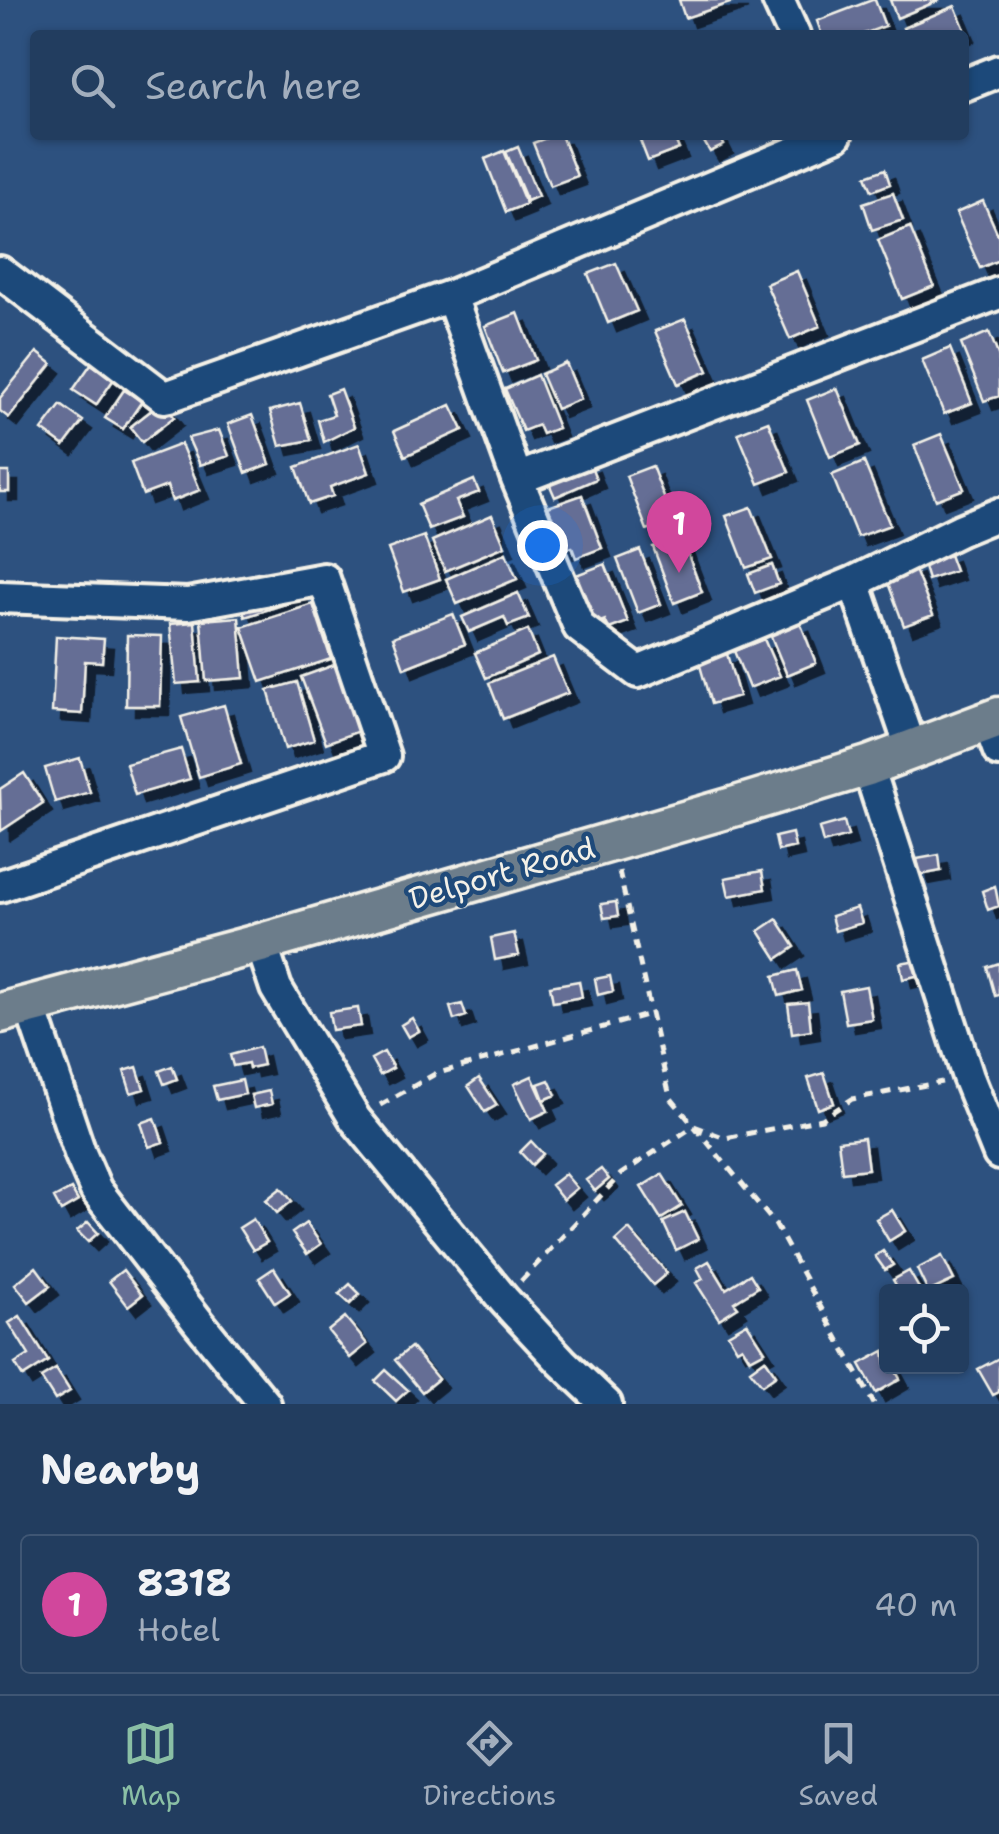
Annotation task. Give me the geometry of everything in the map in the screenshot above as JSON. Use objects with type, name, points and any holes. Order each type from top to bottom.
[{"type":"main road","name":"Delport Road","points":[[15,1009],[261,943],[995,730]]},
{"type":"street","points":[[778,0],[792,30]]},
{"type":"street","points":[[969,83],[999,71]]},
{"type":"street","points":[[0,272],[164,397],[451,296],[824,140]]},
{"type":"street","points":[[516,480],[999,292]]},
{"type":"street","points":[[451,296],[516,480],[579,627],[638,672],[854,582],[999,514]]},
{"type":"street","points":[[0,597],[188,604],[324,579],[384,756],[0,886]]},
{"type":"street","points":[[854,582],[912,751]]},
{"type":"street","points":[[868,766],[968,1077],[999,1154]]},
{"type":"street","points":[[261,943],[276,988],[355,1119],[504,1300],[606,1404]]},
{"type":"street","points":[[15,1009],[96,1190],[265,1404]]},
{"type":"path","points":[[613,841],[670,1098],[776,1224],[874,1404]]},
{"type":"path","points":[[355,1119],[435,1074],[650,1014]]},
{"type":"path","points":[[694,1126],[725,1138],[822,1119],[852,1099],[968,1077]]},
{"type":"path","points":[[504,1300],[620,1174],[694,1126]]},
{"type":"building","points":[[679,0],[739,0],[685,18]]},
{"type":"building","points":[[875,0],[885,26],[874,30],[820,30],[817,21]]},
{"type":"building","points":[[890,0],[940,0],[897,18]]},
{"type":"building","points":[[955,6],[965,30],[904,30]]},
{"type":"building","points":[[563,140],[577,176],[550,186],[533,143]]},
{"type":"building","points":[[640,140],[675,140],[679,149],[648,161]]},
{"type":"building","points":[[703,140],[722,140],[724,145],[710,152]]},
{"type":"building","points":[[518,147],[538,196],[527,201],[506,152]]},
{"type":"building","points":[[504,151],[526,204],[506,212],[485,159]]},
{"type":"building","points":[[885,169],[890,184],[872,191],[866,176]]},
{"type":"building","points":[[893,193],[903,220],[872,230],[863,203]]},
{"type":"building","points":[[983,201],[999,237],[999,260],[980,268],[956,213]]},
{"type":"building","points":[[910,227],[934,286],[902,299],[878,240]]},
{"type":"building","points":[[616,263],[637,311],[608,323],[588,274]]},
{"type":"building","points":[[797,271],[820,326],[790,339],[766,284]]},
{"type":"building","points":[[518,313],[536,360],[503,373],[485,326]]},
{"type":"building","points":[[685,319],[708,371],[678,384],[655,331]]},
{"type":"building","points":[[989,332],[999,357],[999,396],[984,401],[961,344]]},
{"type":"building","points":[[950,348],[972,403],[944,414],[922,360]]},
{"type":"building","points":[[37,352],[52,364],[9,418],[0,411],[0,398]]},
{"type":"building","points":[[566,363],[581,399],[556,409],[541,374]]},
{"type":"building","points":[[91,364],[114,379],[96,405],[73,390]]},
{"type":"building","points":[[537,375],[558,428],[542,434],[538,425],[523,431],[505,389]]},
{"type":"building","points":[[837,388],[860,445],[830,457],[807,400]]},
{"type":"building","points":[[340,389],[354,427],[324,442],[318,420],[334,415],[327,394]]},
{"type":"building","points":[[124,390],[142,401],[123,429],[105,418]]},
{"type":"building","points":[[162,402],[174,417],[142,442],[130,427]]},
{"type":"building","points":[[300,403],[311,440],[280,446],[270,411]]},
{"type":"building","points":[[61,405],[83,421],[64,446],[42,430]]},
{"type":"building","points":[[451,405],[463,430],[405,456],[394,431]]},
{"type":"building","points":[[252,415],[270,464],[246,473],[228,424]]},
{"type":"building","points":[[768,421],[789,472],[759,484],[738,433]]},
{"type":"building","points":[[219,430],[229,456],[200,465],[188,438]]},
{"type":"building","points":[[941,434],[964,489],[936,500],[914,445]]},
{"type":"building","points":[[181,444],[200,490],[172,501],[167,486],[143,495],[131,463]]},
{"type":"building","points":[[359,444],[369,473],[330,487],[333,496],[309,504],[296,467]]},
{"type":"building","points":[[864,462],[890,525],[857,537],[832,475]]},
{"type":"building","points":[[590,463],[596,479],[555,497],[548,481]]},
{"type":"building","points":[[652,466],[673,521],[647,530],[626,476]]},
{"type":"building","points":[[0,472],[9,472],[9,492],[0,492]]},
{"type":"building","points":[[474,480],[479,492],[456,501],[463,517],[429,530],[418,504]]},
{"type":"building","points":[[582,495],[602,548],[576,558],[572,547],[564,550],[548,507]]},
{"type":"building","points":[[751,507],[772,559],[746,568],[726,516]]},
{"type":"building","points":[[492,515],[505,546],[445,571],[432,541]]},
{"type":"building","points":[[424,536],[440,579],[404,592],[388,549]]},
{"type":"building","points":[[681,536],[702,592],[674,603],[653,547]]},
{"type":"building","points":[[640,550],[661,604],[638,613],[617,559]]},
{"type":"building","points":[[948,552],[955,571],[928,580],[922,561]]},
{"type":"building","points":[[506,553],[517,579],[457,604],[446,579]]},
{"type":"building","points":[[605,564],[628,622],[609,629],[605,620],[595,624],[576,575]]},
{"type":"building","points":[[772,565],[779,584],[755,593],[748,574]]},
{"type":"building","points":[[913,565],[933,615],[904,626],[885,575]]},
{"type":"building","points":[[296,586],[301,599],[245,617],[241,604]]},
{"type":"building","points":[[518,593],[529,618],[508,626],[504,617],[469,632],[462,617]]},
{"type":"building","points":[[313,604],[331,659],[261,682],[242,627]]},
{"type":"building","points":[[453,614],[465,644],[404,668],[393,637]]},
{"type":"building","points":[[239,617],[244,678],[206,681],[201,620]]},
{"type":"building","points":[[195,622],[200,682],[176,684],[170,624]]},
{"type":"building","points":[[800,622],[816,663],[787,675],[770,634]]},
{"type":"building","points":[[528,630],[538,655],[486,678],[475,653]]},
{"type":"building","points":[[127,635],[162,636],[160,706],[126,706]]},
{"type":"building","points":[[56,636],[104,639],[102,662],[85,661],[82,714],[52,712]]},
{"type":"building","points":[[764,639],[780,676],[749,688],[734,651]]},
{"type":"building","points":[[727,654],[739,696],[711,704],[699,662]]},
{"type":"building","points":[[553,657],[568,693],[503,719],[489,683]]},
{"type":"building","points":[[337,664],[362,711],[353,715],[359,731],[326,743],[301,677]]},
{"type":"building","points":[[297,682],[314,740],[285,749],[268,690]]},
{"type":"building","points":[[224,705],[241,764],[199,777],[181,717]]},
{"type":"building","points":[[181,749],[190,779],[135,795],[126,764]]},
{"type":"building","points":[[80,758],[90,792],[55,802],[45,768]]},
{"type":"building","points":[[24,773],[43,803],[1,831],[0,789]]},
{"type":"building","points":[[844,821],[848,836],[823,843],[819,828]]},
{"type":"building","points":[[792,833],[795,847],[778,851],[775,837]]},
{"type":"building","points":[[939,855],[941,871],[920,875],[917,859]]},
{"type":"building","points":[[762,871],[765,889],[729,896],[725,878]]},
{"type":"building","points":[[995,886],[999,906],[988,910],[982,891]]},
{"type":"building","points":[[616,902],[618,916],[604,918],[601,904]]},
{"type":"building","points":[[857,908],[862,923],[835,931],[831,916]]},
{"type":"building","points":[[777,919],[795,947],[777,959],[759,931]]},
{"type":"building","points":[[514,933],[519,955],[495,960],[491,938]]},
{"type":"building","points":[[917,960],[920,975],[903,979],[900,963]]},
{"type":"building","points":[[999,963],[999,995],[995,996],[987,967]]},
{"type":"building","points":[[797,970],[802,990],[779,996],[774,976]]},
{"type":"building","points":[[610,976],[613,991],[598,995],[595,979]]},
{"type":"building","points":[[579,981],[582,997],[553,1002],[550,986]]},
{"type":"building","points":[[866,986],[872,1019],[846,1023],[840,991]]},
{"type":"building","points":[[808,1002],[811,1030],[792,1033],[788,1004]]},
{"type":"building","points":[[462,1004],[466,1016],[454,1020],[450,1007]]},
{"type":"building","points":[[358,1008],[361,1026],[332,1030],[329,1012]]},
{"type":"building","points":[[412,1018],[419,1031],[408,1037],[401,1025]]},
{"type":"building","points":[[259,1047],[263,1065],[233,1066],[230,1055]]},
{"type":"building","points":[[384,1052],[393,1068],[380,1075],[371,1059]]},
{"type":"building","points":[[172,1066],[177,1079],[164,1084],[159,1071]]},
{"type":"building","points":[[137,1067],[144,1089],[131,1093],[124,1071]]},
{"type":"building","points":[[824,1073],[834,1103],[818,1109],[808,1078]]},
{"type":"building","points":[[532,1076],[548,1111],[531,1119],[514,1084]]},
{"type":"building","points":[[479,1078],[497,1105],[485,1112],[468,1086]]},
{"type":"building","points":[[242,1080],[245,1094],[217,1100],[213,1086]]},
{"type":"building","points":[[549,1080],[556,1095],[544,1100],[538,1084]]},
{"type":"building","points":[[269,1091],[272,1104],[254,1108],[251,1095]]},
{"type":"building","points":[[155,1118],[163,1142],[149,1147],[141,1123]]},
{"type":"building","points":[[864,1138],[868,1169],[842,1172],[838,1141]]},
{"type":"building","points":[[531,1141],[543,1154],[532,1165],[520,1152]]},
{"type":"building","points":[[601,1169],[609,1179],[595,1191],[586,1180]]},
{"type":"building","points":[[565,1174],[577,1188],[563,1200],[551,1185]]},
{"type":"building","points":[[662,1174],[682,1206],[661,1219],[641,1187]]},
{"type":"building","points":[[281,1188],[292,1201],[277,1213],[266,1200]]},
{"type":"building","points":[[71,1189],[78,1201],[61,1211],[54,1198]]},
{"type":"building","points":[[892,1210],[905,1231],[889,1241],[876,1219]]},
{"type":"building","points":[[685,1212],[698,1239],[676,1250],[663,1222]]},
{"type":"building","points":[[253,1219],[267,1242],[253,1250],[239,1228]]},
{"type":"building","points":[[88,1222],[98,1233],[88,1242],[77,1231]]},
{"type":"building","points":[[306,1223],[321,1244],[307,1254],[292,1233]]},
{"type":"building","points":[[629,1229],[667,1273],[653,1285],[616,1241]]},
{"type":"building","points":[[883,1251],[893,1265],[885,1270],[875,1256]]},
{"type":"building","points":[[942,1256],[954,1280],[924,1284],[917,1269]]},
{"type":"building","points":[[709,1261],[726,1289],[750,1274],[758,1287],[734,1302],[738,1307],[719,1319],[696,1283],[703,1279],[697,1268]]},
{"type":"building","points":[[36,1267],[50,1286],[29,1302],[15,1284]]},
{"type":"building","points":[[274,1268],[290,1293],[275,1303],[259,1278]]},
{"type":"building","points":[[123,1270],[142,1295],[128,1306],[109,1281]]},
{"type":"building","points":[[909,1271],[916,1284],[895,1284],[893,1280]]},
{"type":"building","points":[[350,1284],[360,1294],[350,1304],[339,1294]]},
{"type":"building","points":[[20,1316],[48,1361],[23,1377],[15,1364],[29,1355],[9,1323]]},
{"type":"building","points":[[345,1317],[367,1344],[350,1358],[328,1331]]},
{"type":"building","points":[[747,1323],[765,1351],[750,1359],[742,1346],[737,1349],[728,1334]]},
{"type":"building","points":[[411,1347],[438,1379],[422,1392],[395,1360]]},
{"type":"building","points":[[879,1354],[879,1374],[897,1374],[900,1379],[876,1393],[860,1364]]},
{"type":"building","points":[[999,1358],[999,1392],[993,1395],[978,1369]]},
{"type":"building","points":[[765,1359],[776,1375],[762,1385],[750,1370]]},
{"type":"building","points":[[56,1369],[70,1391],[55,1400],[41,1378]]},
{"type":"building","points":[[386,1370],[408,1390],[396,1401],[375,1381]]},
{"type":"place","name":"8318","points":[[679,573]]}]
